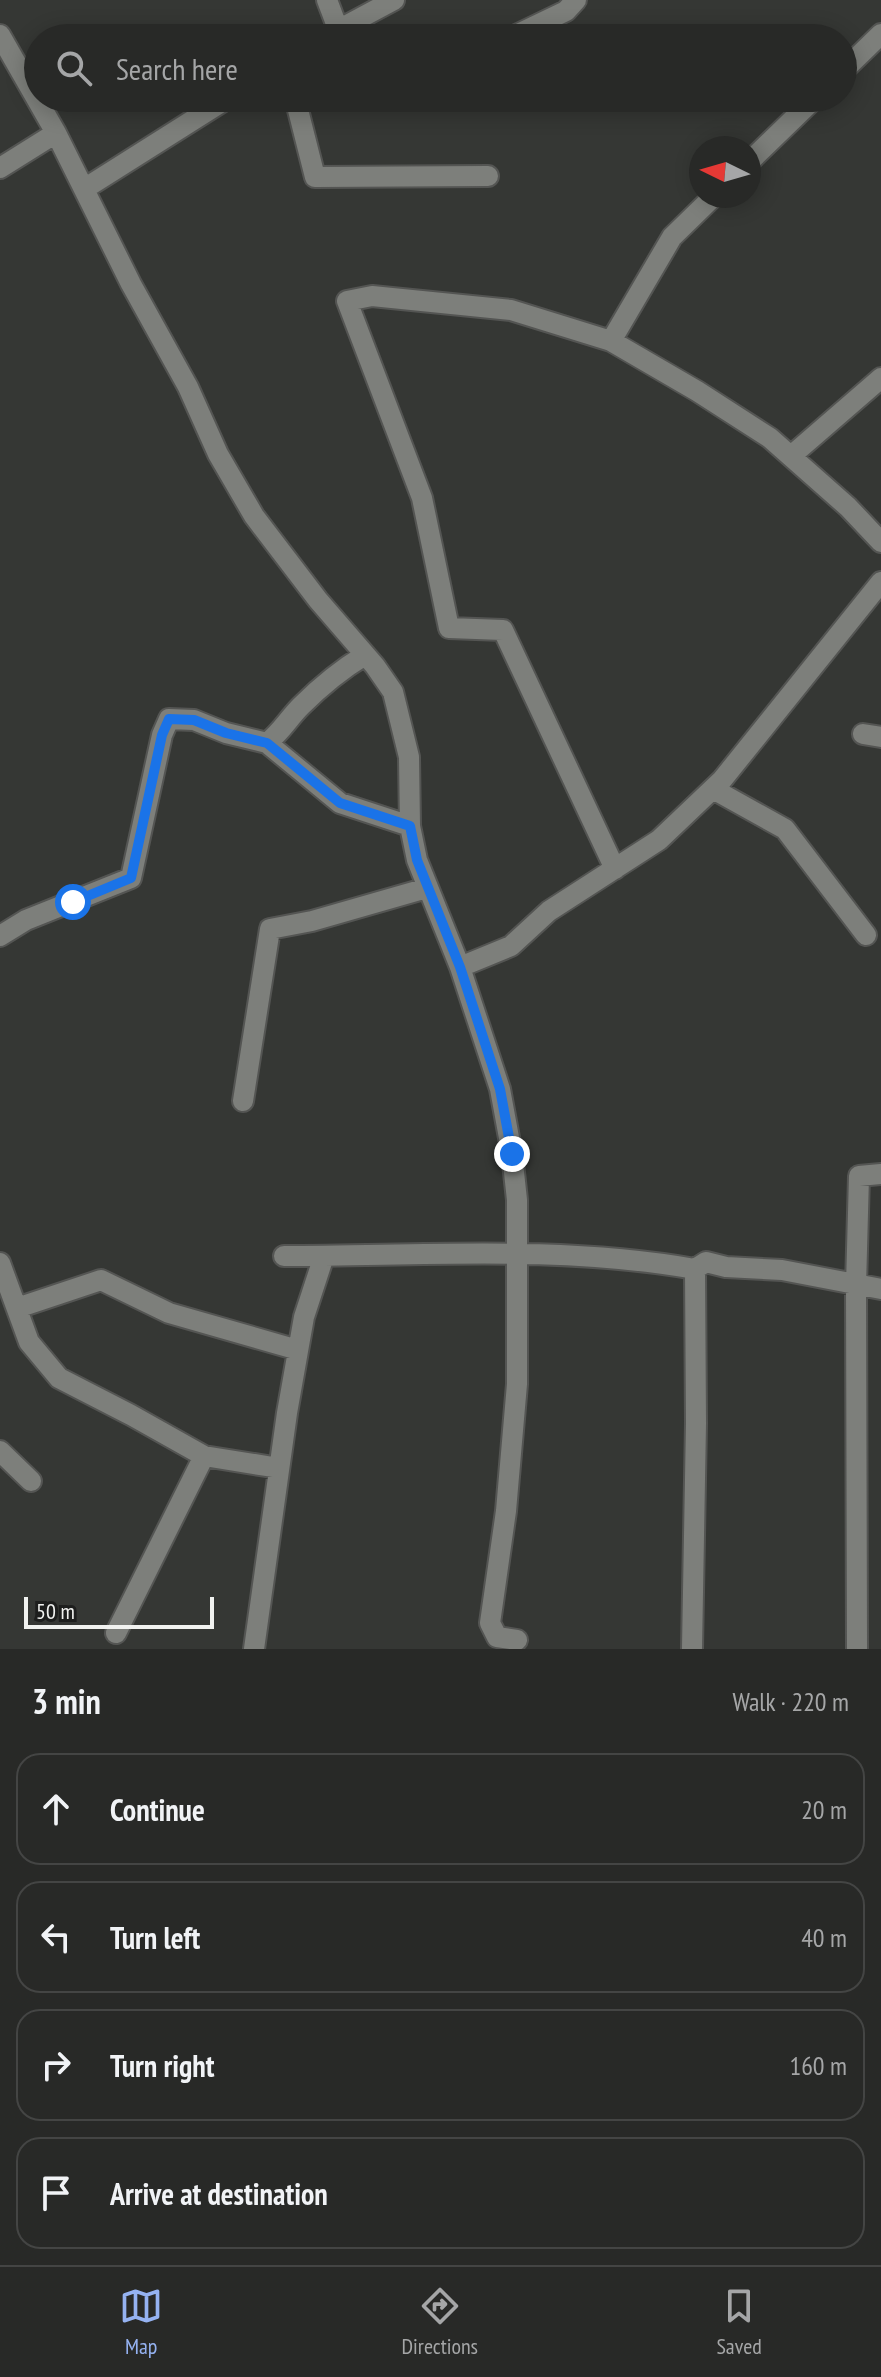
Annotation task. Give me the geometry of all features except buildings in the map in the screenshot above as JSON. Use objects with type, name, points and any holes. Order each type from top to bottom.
[{"type":"street","points":[[327,0],[330,24]]},
{"type":"street","points":[[348,24],[394,0]]},
{"type":"street","points":[[539,24],[566,11],[576,0]]},
{"type":"street","points":[[857,57],[881,34]]},
{"type":"street","points":[[0,35],[24,77]]},
{"type":"street","points":[[44,112],[131,284],[188,387],[218,454],[254,516],[393,692],[402,721],[409,757],[410,826],[417,860],[460,967],[500,1089],[512,1154],[517,1200],[517,1384],[506,1511],[490,1623],[497,1637],[517,1640]]},
{"type":"street","points":[[84,189],[206,112]]},
{"type":"street","points":[[299,112],[315,177],[488,176]]},
{"type":"street","points":[[761,150],[801,112]]},
{"type":"street","points":[[0,168],[56,133]]},
{"type":"street","points":[[611,341],[672,237],[702,208]]},
{"type":"street","points":[[615,869],[503,630],[449,628],[422,498],[347,301],[372,296],[511,310],[611,341],[770,438],[848,507],[881,542]]},
{"type":"street","points":[[791,456],[881,378]]},
{"type":"street","points":[[460,967],[511,946],[549,911],[659,840],[713,789],[881,582]]},
{"type":"street","points":[[267,743],[339,671],[365,655]]},
{"type":"street","points":[[0,936],[26,920],[131,878],[162,735],[169,719],[194,720],[226,733],[267,743],[340,803],[410,826]]},
{"type":"street","points":[[713,789],[785,829],[866,935]]},
{"type":"street","points":[[243,1101],[270,929],[312,921],[427,888]]},
{"type":"street","points":[[857,1649],[856,1286],[859,1176],[881,1174]]},
{"type":"street","points":[[284,1256],[517,1254],[638,1259],[695,1269],[706,1262],[726,1267],[782,1270],[881,1289]]},
{"type":"street","points":[[254,1649],[298,1350],[304,1317],[324,1256]]},
{"type":"street","points":[[0,1263],[29,1342],[59,1378],[204,1456],[279,1468]]},
{"type":"street","points":[[692,1649],[695,1269]]},
{"type":"street","points":[[17,1308],[101,1280],[169,1313],[298,1350]]},
{"type":"street","points":[[0,1451],[31,1481]]},
{"type":"street","points":[[116,1633],[204,1456]]},
{"type":"route","points":[[73,902],[131,878],[162,735],[169,719],[194,720],[226,733],[267,743],[340,803],[410,826],[417,860],[460,967],[500,1089],[512,1154]]}]
